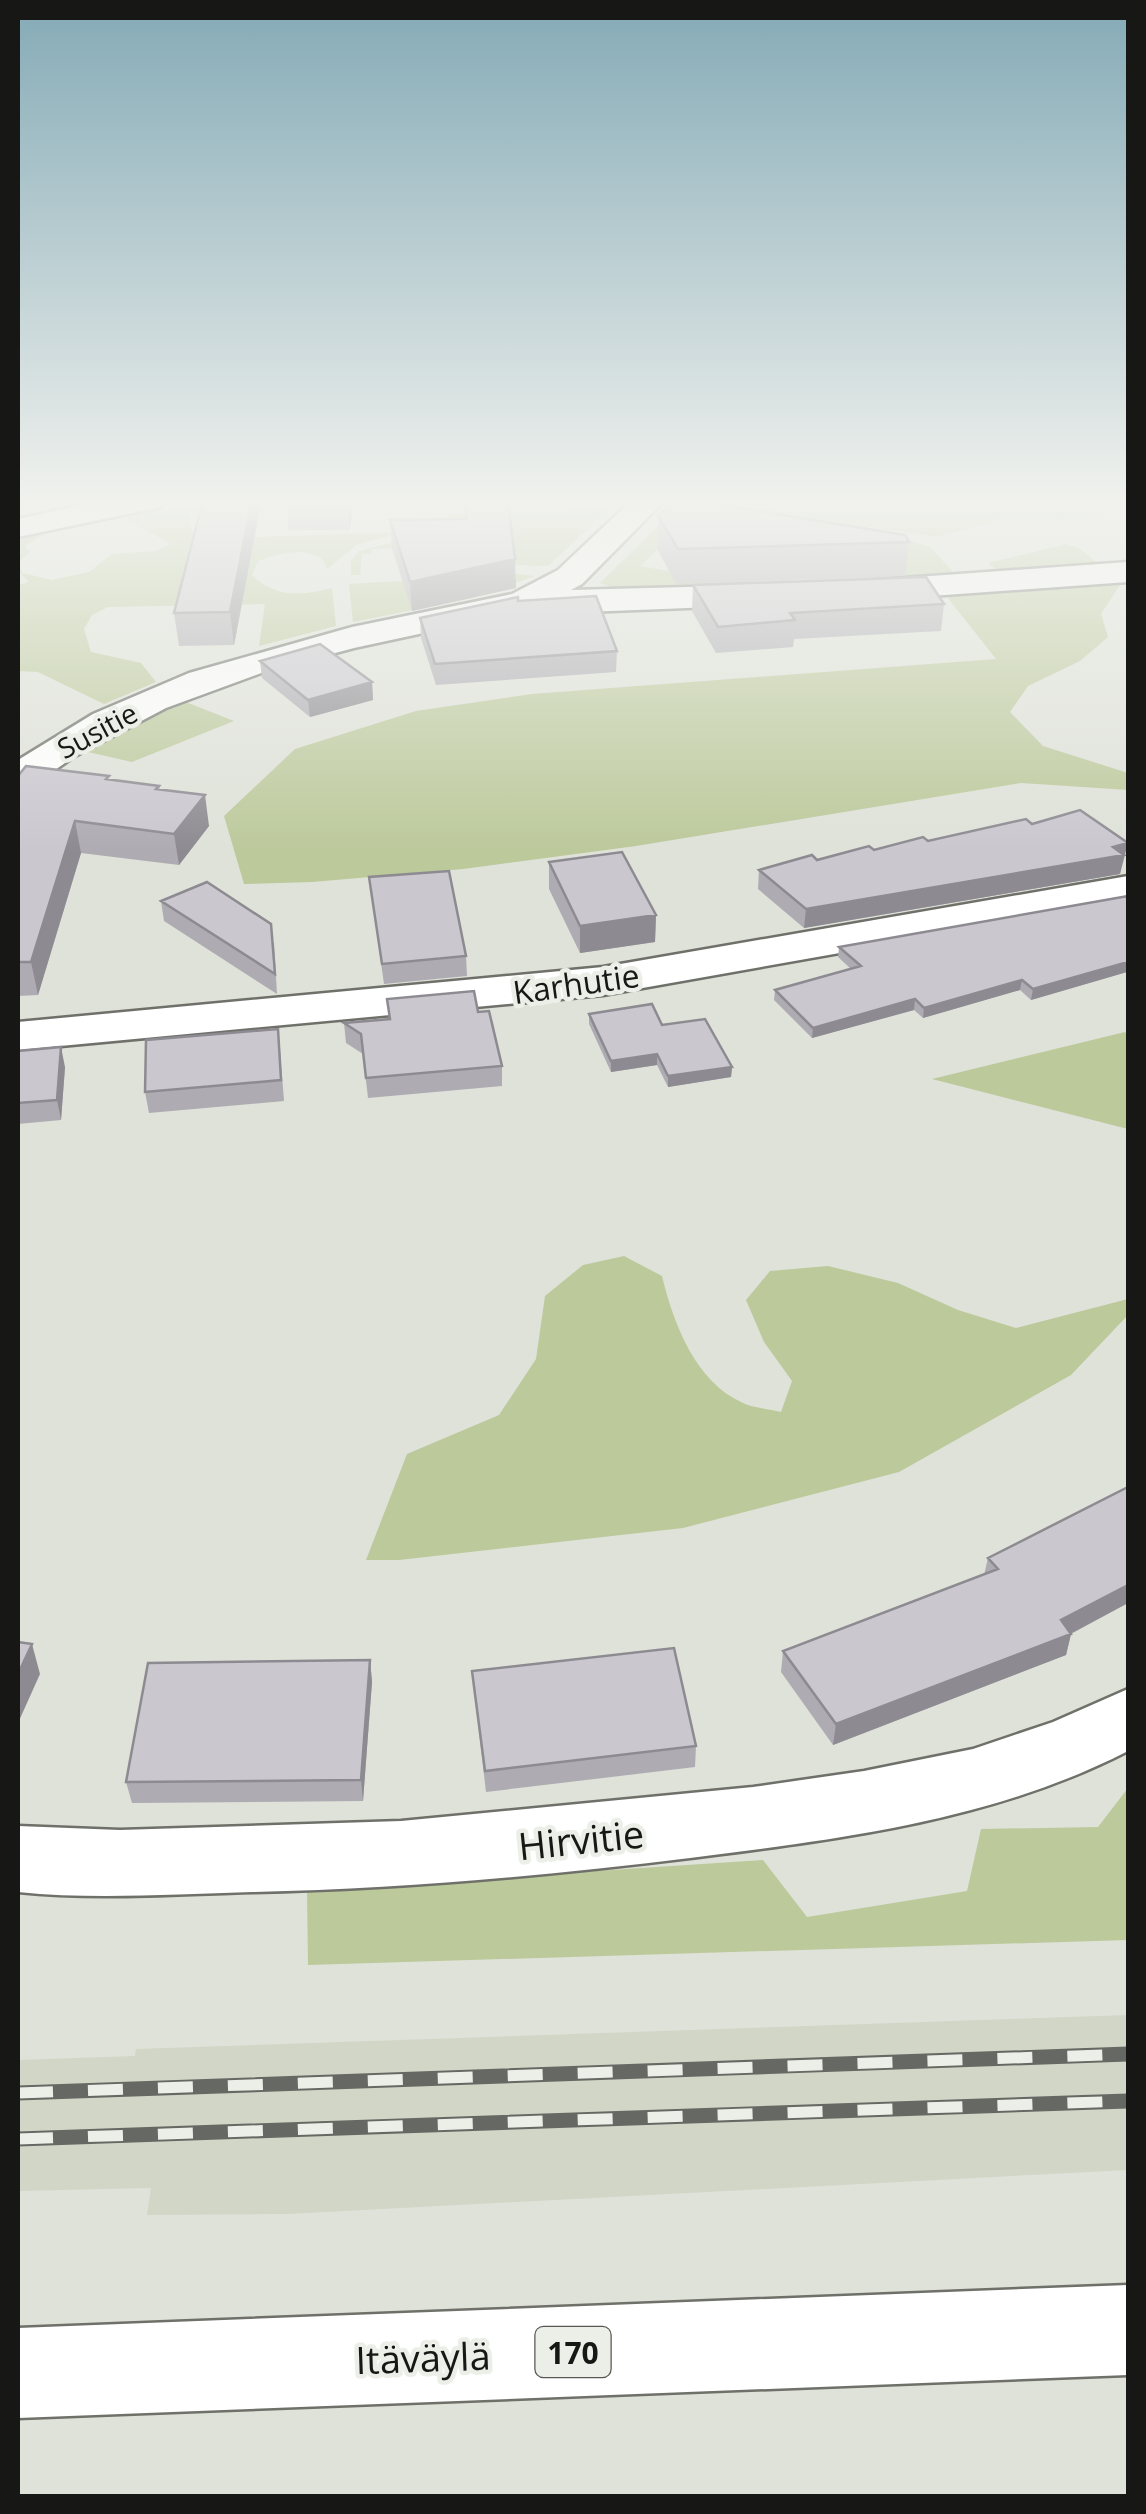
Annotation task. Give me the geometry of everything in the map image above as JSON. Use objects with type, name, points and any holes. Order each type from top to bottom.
[{"type":"main road","name":"Susitie","points":[[18,778],[56,750],[117,717],[240,667],[448,617]]},
{"type":"main road","name":"Karhutie","points":[[18,1036],[603,981],[1128,888]]},
{"type":"main road","name":"Hirvitie","points":[[18,1859],[74,1862],[339,1858],[529,1846],[787,1814],[926,1792],[1025,1767],[1128,1718]]},
{"type":"main road","name":"Itäväylä","points":[[18,2373],[1128,2330]]},
{"type":"shaded area","points":[[1128,2015],[1128,2170],[288,2214],[147,2215],[151,2188],[18,2191],[18,2060],[135,2056],[136,2049]]},
{"type":"green space","points":[[18,617],[91,617],[84,629],[91,652],[141,663],[156,682],[104,704],[38,672],[18,671]]},
{"type":"green space","points":[[263,617],[335,617],[336,626],[259,646]]},
{"type":"green space","points":[[963,617],[1102,617],[1108,637],[1080,661],[1028,686],[1010,712],[1043,746],[1128,773],[1128,790],[1021,783],[636,846],[463,869],[244,884],[224,816],[295,749],[416,711],[532,694],[996,659]]},
{"type":"green space","points":[[173,697],[234,721],[132,762],[79,750]]},
{"type":"green space","points":[[1125,1032],[1128,1129],[932,1079]]},
{"type":"green space","points":[[624,1256],[662,1276],[680,1331],[712,1381],[743,1403],[781,1412],[792,1381],[764,1342],[746,1300],[770,1271],[828,1266],[898,1283],[958,1310],[1016,1328],[1128,1299],[1128,1315],[1071,1375],[899,1472],[683,1528],[399,1560],[366,1560],[407,1454],[499,1415],[536,1359],[545,1296],[583,1265]]},
{"type":"green space","points":[[1128,1788],[1128,1940],[308,1965],[307,1890],[763,1860],[807,1917],[967,1891],[981,1829],[1098,1827]]},
{"type":"building","points":[[604,617],[617,651],[435,664],[420,618]]},
{"type":"building","points":[[712,617],[795,620],[718,627]]},
{"type":"building","points":[[320,644],[372,682],[308,700],[260,661]]},
{"type":"building","points":[[26,766],[109,776],[106,779],[205,795],[174,834],[75,821],[31,962],[18,962],[18,776]]},
{"type":"building","points":[[1080,810],[1128,843],[1113,847],[1124,855],[806,909],[759,870],[812,855],[817,860],[869,846],[874,850],[923,837],[928,841],[1026,819],[1032,824]]},
{"type":"building","points":[[622,852],[656,915],[580,926],[549,862]]},
{"type":"building","points":[[449,871],[466,956],[382,964],[369,877]]},
{"type":"building","points":[[207,882],[271,924],[275,974],[161,901]]},
{"type":"building","points":[[1128,896],[1128,962],[1033,989],[1022,980],[924,1008],[915,999],[813,1028],[775,990],[861,966],[839,947]]},
{"type":"building","points":[[474,991],[478,1012],[489,1011],[502,1066],[366,1078],[361,1034],[344,1023],[390,1019],[387,999]]},
{"type":"building","points":[[652,1004],[662,1025],[705,1019],[732,1067],[668,1076],[657,1054],[611,1061],[589,1014]]},
{"type":"building","points":[[278,1029],[281,1080],[145,1092],[146,1040]]},
{"type":"building","points":[[61,1047],[57,1100],[18,1103],[18,1051]]},
{"type":"building","points":[[1128,1487],[1128,1585],[1061,1620],[1071,1634],[836,1724],[783,1651],[998,1569],[988,1558]]},
{"type":"building","points":[[18,1642],[32,1644],[18,1674]]},
{"type":"building","points":[[674,1648],[696,1746],[485,1771],[472,1671]]},
{"type":"building","points":[[370,1660],[361,1780],[126,1782],[148,1663]]},
{"type":"railway","points":[[18,2093],[1128,2054]]},
{"type":"railway","points":[[18,2139],[1128,2101]]}]
